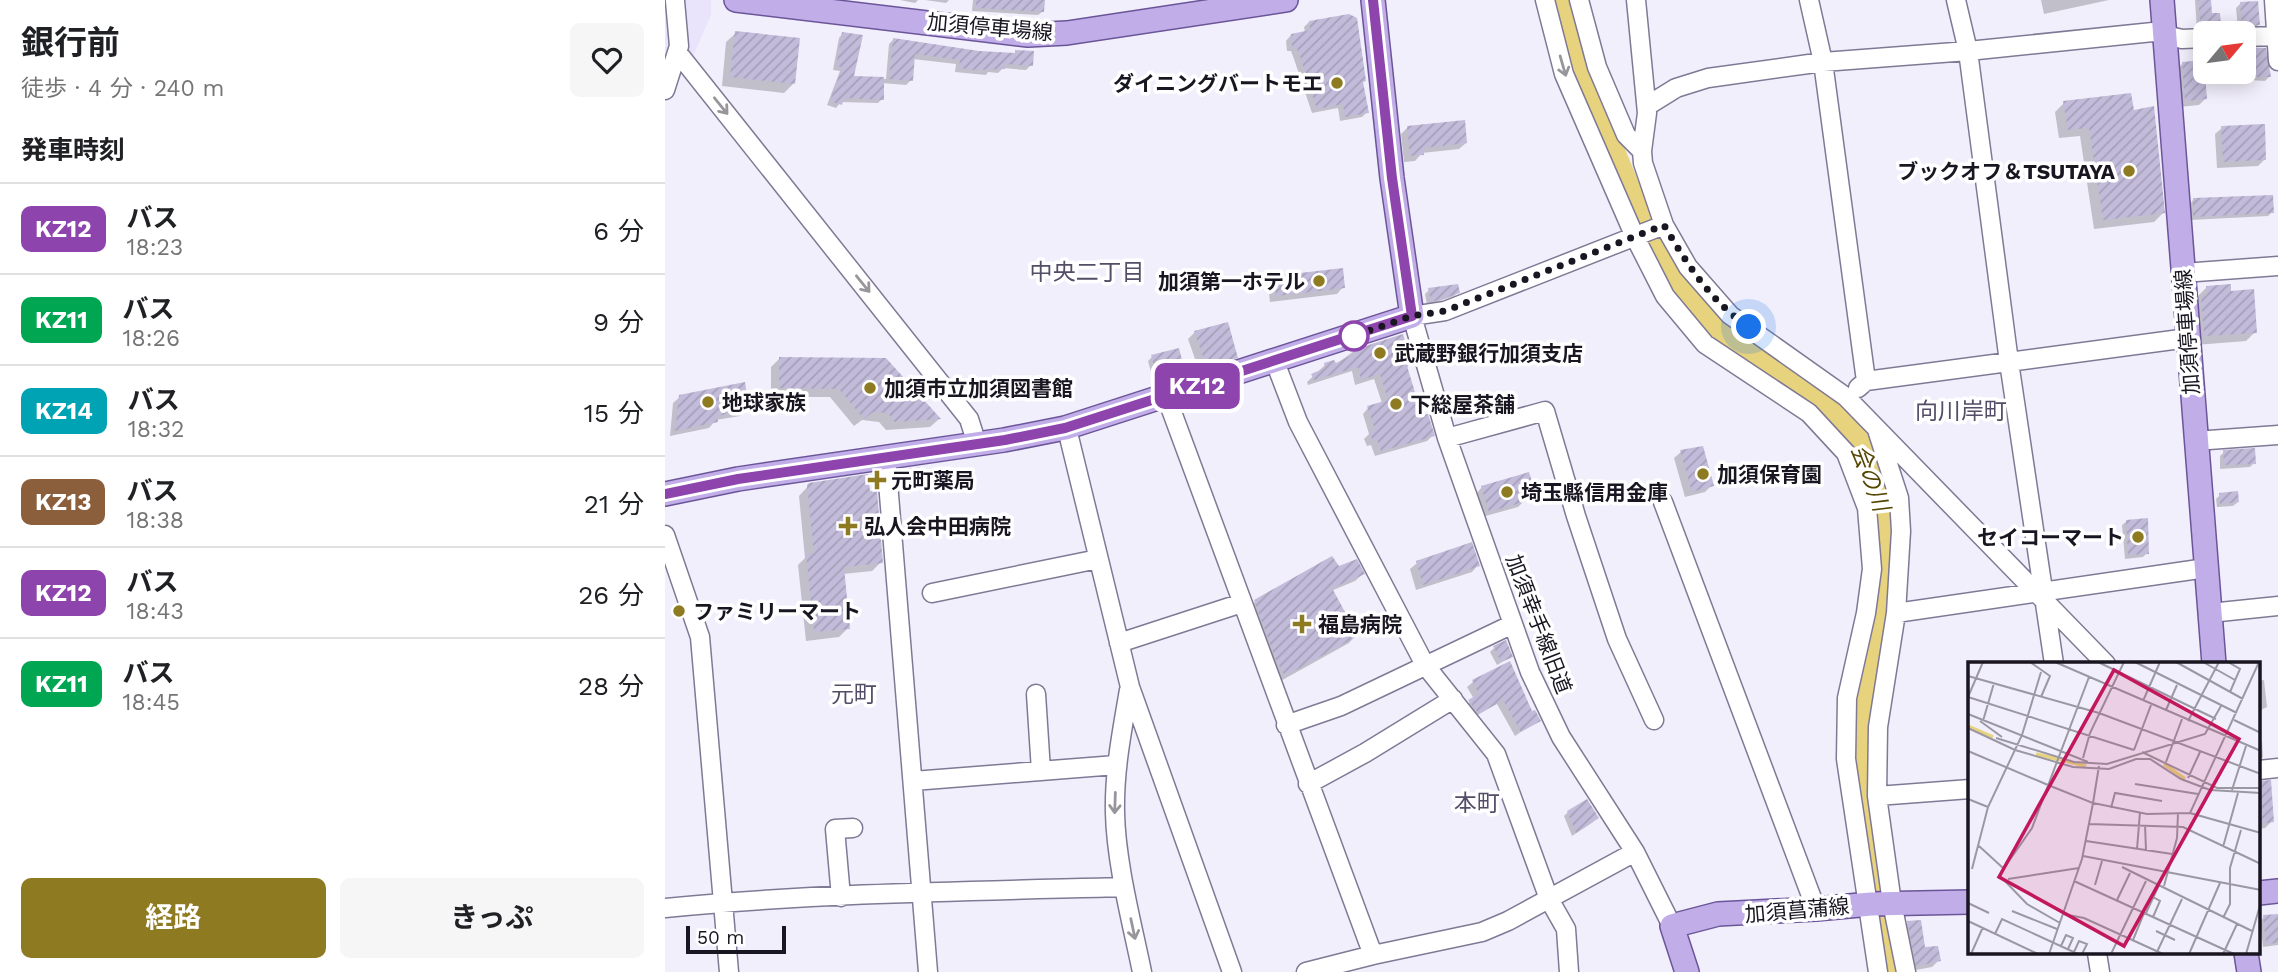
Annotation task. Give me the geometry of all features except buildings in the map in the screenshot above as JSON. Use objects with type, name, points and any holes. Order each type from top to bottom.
[{"type":"main road","name":"加須停車場線","points":[[736,0],[781,3],[1028,35],[1067,33],[1286,0]]},
{"type":"main road","points":[[665,494],[738,479],[977,444],[1065,428],[1412,316],[1392,178],[1373,0]]},
{"type":"main road","name":"加須停車場線","points":[[2162,0],[2214,662]]},
{"type":"main road","name":"加須菖蒲線","points":[[1672,926],[1718,914],[1880,904],[1968,902]]},
{"type":"main road","points":[[1672,926],[1687,972]]},
{"type":"main road","points":[[2246,954],[2249,972]]},
{"type":"street","points":[[1545,0],[1564,74],[1635,237],[1665,296],[1705,344],[1809,413],[1846,453],[1867,508],[1872,569],[1866,613],[1847,698],[1846,759],[1880,904],[1906,972]]},
{"type":"street","points":[[1579,0],[1597,67],[1626,135],[1642,151]]},
{"type":"street","points":[[1636,0],[1647,106],[1643,163],[1664,225],[1688,267],[1730,314],[1846,397],[2104,662]]},
{"type":"street","points":[[1809,0],[1823,62],[1866,381]]},
{"type":"street","points":[[1956,0],[1968,51],[2041,596],[2054,662]]},
{"type":"street","points":[[2274,0],[2278,61]]},
{"type":"street","points":[[665,90],[678,53],[675,1]]},
{"type":"street","points":[[1647,106],[1676,88],[1708,78],[1823,62],[1968,51],[2153,32],[2165,36],[2193,38]]},
{"type":"street","points":[[2256,37],[2277,36]]},
{"type":"street","points":[[678,53],[969,419],[977,444]]},
{"type":"street","points":[[1412,316],[1445,311],[1664,225]]},
{"type":"street","points":[[2183,273],[2278,266]]},
{"type":"street","name":"加須幸手線旧道","points":[[1412,316],[1447,438],[1530,672],[1561,737],[1635,852],[1672,926]]},
{"type":"street","points":[[1846,397],[1866,381],[2188,338]]},
{"type":"street","points":[[1275,362],[1298,422],[1425,665],[1496,754],[1549,899],[1566,929],[1569,972]]},
{"type":"street","points":[[1166,396],[1373,955]]},
{"type":"street","points":[[1447,438],[1545,411],[1576,516],[1618,639],[1654,720]]},
{"type":"street","points":[[1065,428],[1130,687],[1233,972]]},
{"type":"street","points":[[1877,430],[1899,498],[1901,531],[1896,613],[1878,727],[1878,972]]},
{"type":"street","points":[[2195,441],[2278,435]]},
{"type":"street","points":[[885,458],[928,972]]},
{"type":"street","points":[[1663,502],[1816,909]]},
{"type":"street","points":[[665,535],[700,637],[729,972]]},
{"type":"street","points":[[932,593],[1098,559]]},
{"type":"street","points":[[1896,613],[2041,596],[2206,568]]},
{"type":"street","points":[[1119,643],[1242,603]]},
{"type":"street","points":[[2210,612],[2278,606]]},
{"type":"street","points":[[1286,725],[1341,706],[1513,624]]},
{"type":"street","points":[[1130,687],[1116,765],[1115,815],[1124,887],[1142,972]]},
{"type":"street","points":[[1036,694],[1041,771]]},
{"type":"street","points":[[1308,784],[1453,699]]},
{"type":"street","points":[[913,781],[1116,765]]},
{"type":"street","points":[[1877,796],[1968,789]]},
{"type":"street","points":[[841,897],[835,829],[853,828]]},
{"type":"street","points":[[1306,972],[1482,932],[1509,921],[1635,852]]},
{"type":"street","points":[[665,908],[724,902],[1124,887]]},
{"type":"street","points":[[2097,954],[2100,972]]},
{"type":"shaded area","points":[[665,0],[711,0],[711,15],[690,63],[665,68]]},
{"type":"waterway","name":"会の川","points":[[1565,0],[1602,125],[1632,197],[1688,292],[1709,319],[1845,422],[1861,446],[1885,504],[1888,540],[1863,752],[1867,847],[1893,972]]},
{"type":"bus line","name":"KZ12","points":[[665,494],[738,479],[1047,433],[1412,316],[1392,178],[1373,0]]},
{"type":"place","name":"ダイニングバートモエ","points":[[1337,83]]},
{"type":"place","name":"ブックオフ＆TSUTAYA","points":[[2129,171]]},
{"type":"place","name":"加須第一ホテル","points":[[1319,281]]},
{"type":"place","name":"武蔵野銀行加須支店","points":[[1380,353]]},
{"type":"place","name":"加須市立加須図書館","points":[[870,388]]},
{"type":"place","name":"地球家族","points":[[708,402]]},
{"type":"place","name":"下総屋茶舗","points":[[1396,404]]},
{"type":"place","name":"加須保育園","points":[[1703,474]]},
{"type":"place","name":"元町薬局","points":[[877,480]]},
{"type":"place","name":"埼玉縣信用金庫","points":[[1507,492]]},
{"type":"place","name":"弘人会中田病院","points":[[848,526]]},
{"type":"place","name":"セイコーマート","points":[[2138,537]]},
{"type":"place","name":"ファミリーマート","points":[[679,611]]},
{"type":"place","name":"福島病院","points":[[1302,624]]},
{"type":"district","name":"中央二丁目","points":[[1087,272]]},
{"type":"district","name":"向川岸町","points":[[1961,411]]},
{"type":"district","name":"元町","points":[[854,694]]},
{"type":"district","name":"本町","points":[[1477,803]]},
{"type":"route","points":[[1354,336],[1344,339],[1412,316],[1445,311],[1664,225],[1688,267],[1730,314],[1749,327]]}]
